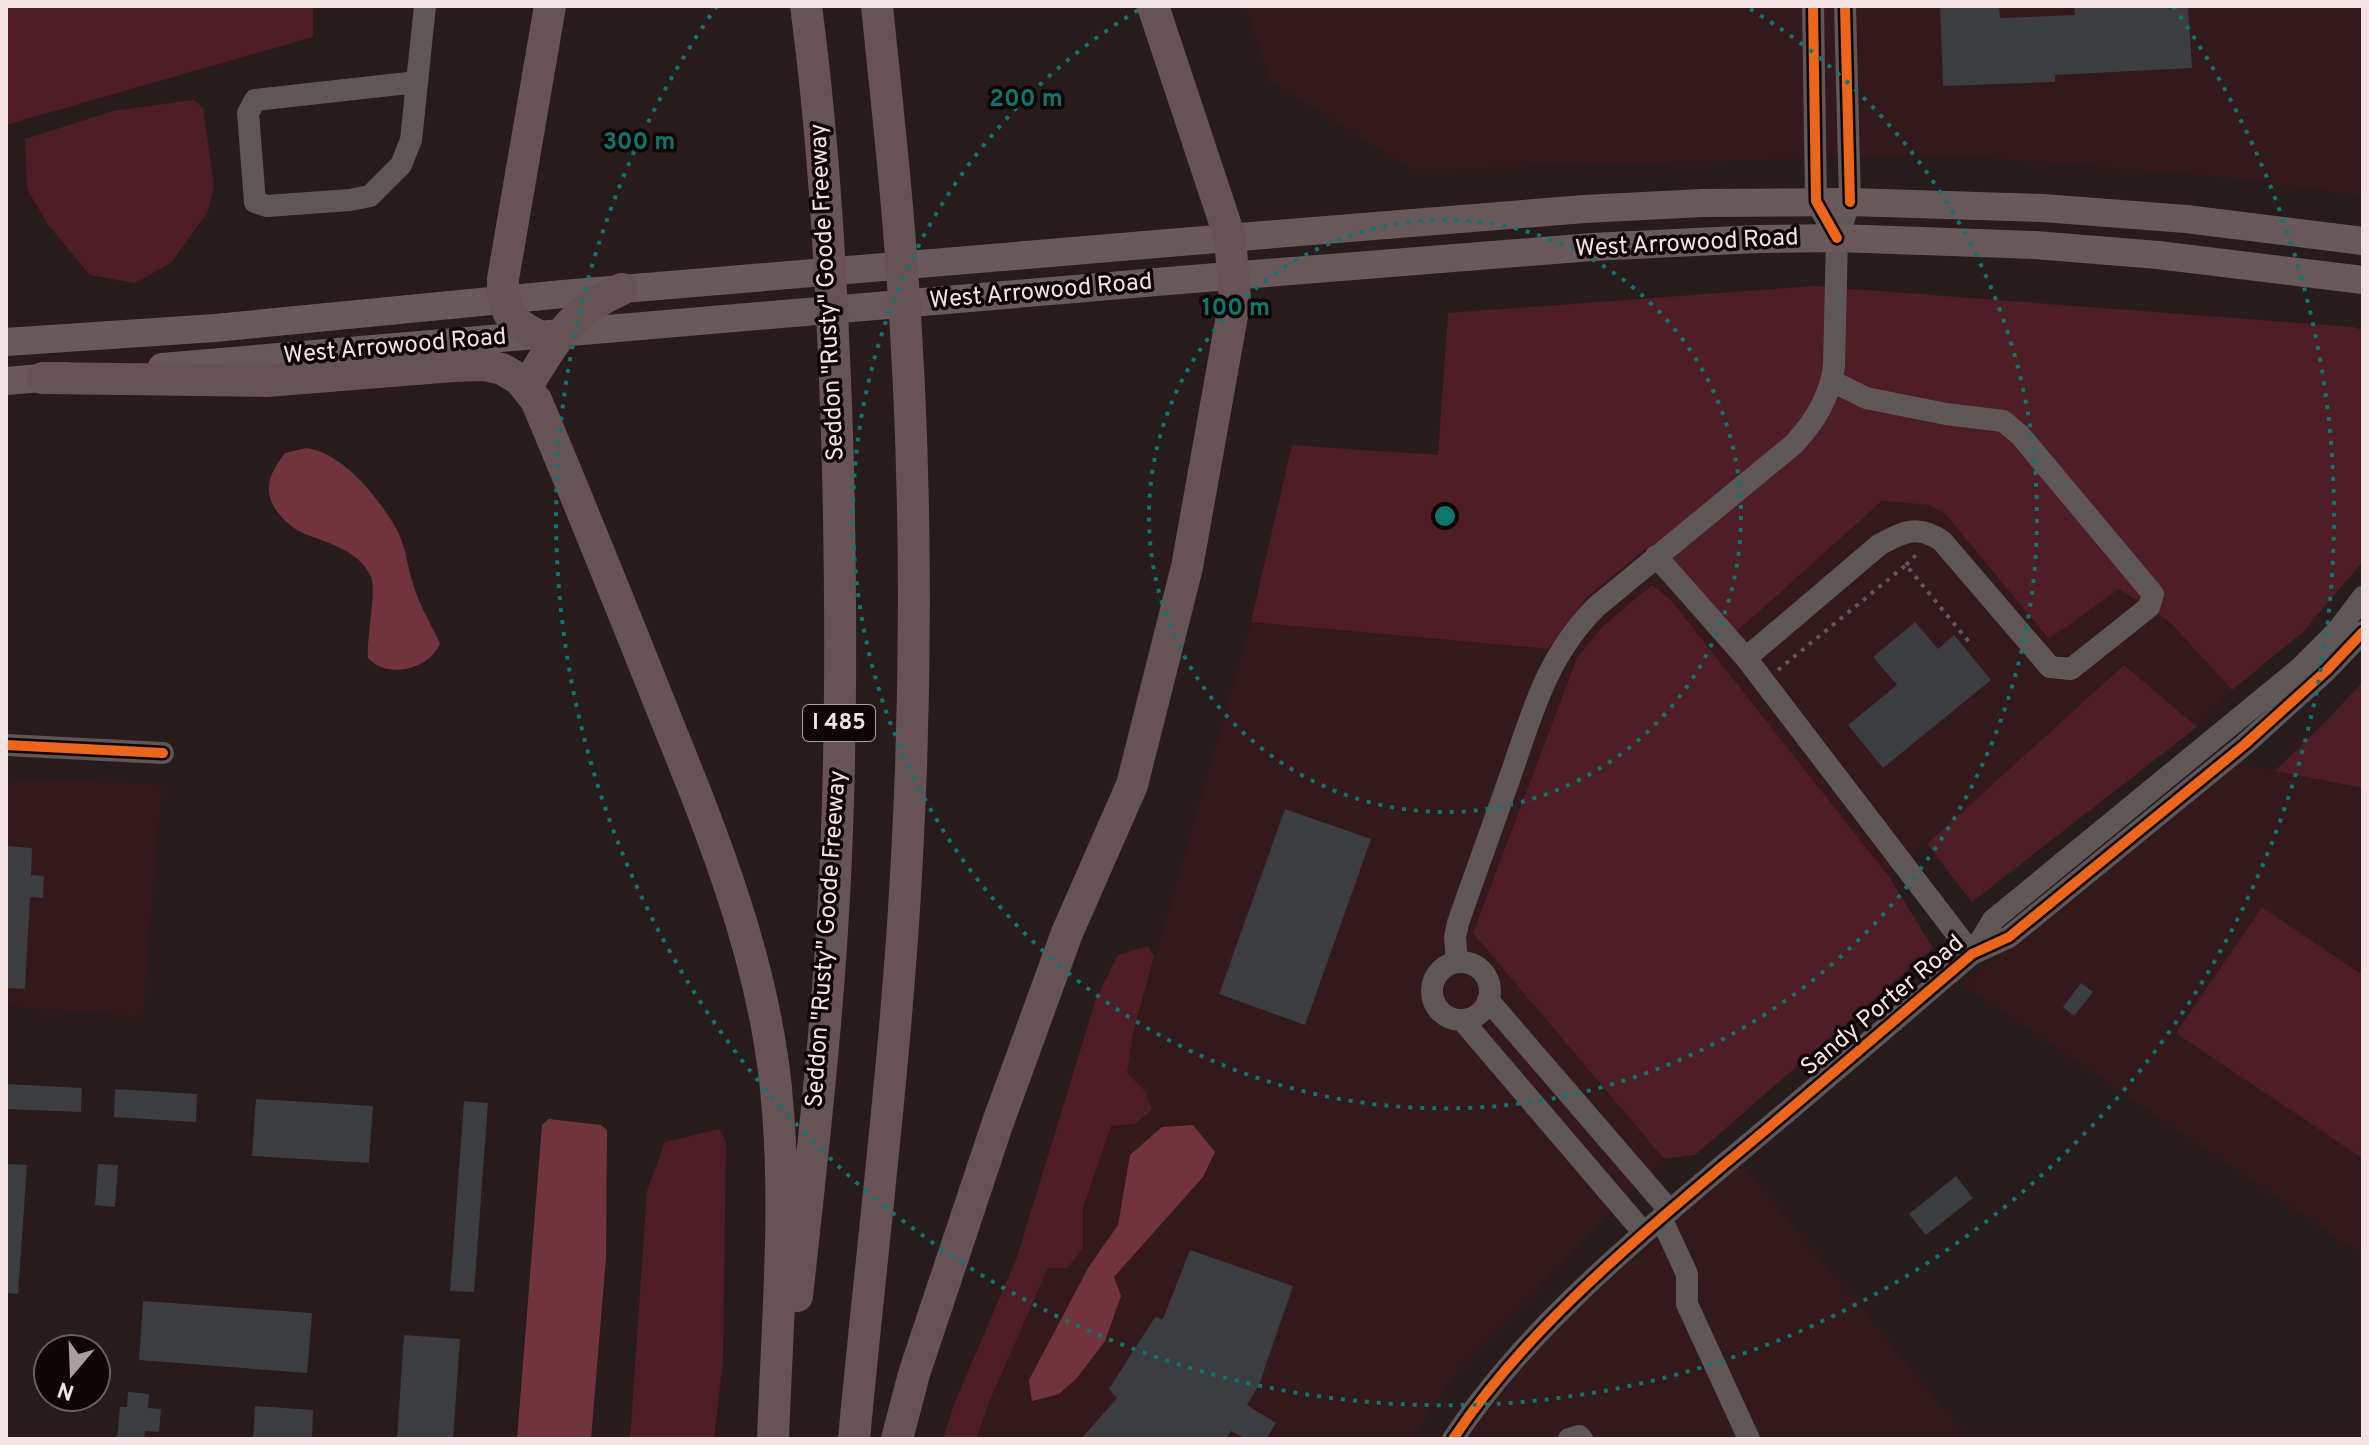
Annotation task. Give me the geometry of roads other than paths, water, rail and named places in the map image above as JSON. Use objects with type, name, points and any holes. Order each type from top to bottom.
[{"type":"highway","points":[[549,333],[515,322],[503,300],[503,279],[550,6]]},
{"type":"highway","name":"Seddon \"Rusty\" Goode Freeway","points":[[780,1439],[824,1022],[836,857],[839,728],[841,599],[834,363],[826,204],[806,6]]},
{"type":"highway","points":[[854,1439],[900,979],[914,639],[909,398],[902,275],[877,6]]},
{"type":"highway","points":[[897,1439],[914,1374],[997,1125],[1067,933],[1132,785],[1187,567],[1235,299],[1230,238],[1153,6]]},
{"type":"highway","points":[[527,386],[549,333],[591,304],[622,289]]},
{"type":"highway","points":[[43,378],[266,381],[484,365],[502,369],[527,386],[536,400],[579,503],[717,848],[743,925],[762,1001],[776,1090],[780,1162],[773,1439]]},
{"type":"main road","name":"West Arrowood Road","points":[[6,342],[215,328],[622,289],[1584,209],[1703,203],[1816,201],[1968,204],[2114,212],[2363,241]]},
{"type":"main road","name":"West Arrowood Road","points":[[6,381],[1234,276],[1592,247],[1758,239],[1837,238],[2035,245],[2158,255],[2363,280]]},
{"type":"main road","points":[[6,362],[194,342],[215,328]]},
{"type":"street","points":[[417,82],[255,100],[248,113],[255,202],[267,206],[370,196],[401,165],[411,140],[425,6]]},
{"type":"street","points":[[1813,6],[1816,201],[1837,238]]},
{"type":"street","points":[[1457,962],[1455,937],[1458,923],[1536,702],[1565,643],[1583,620],[1656,556],[1794,444],[1818,415],[1832,381],[1837,238],[1850,202],[1845,6]]},
{"type":"street","points":[[1746,658],[1879,545],[1903,532],[1924,532],[1942,541],[2050,667],[2071,669],[2149,607],[2153,594],[2020,435],[2003,421],[1946,414],[1866,398],[1832,381]]},
{"type":"street","points":[[1656,556],[1746,658],[1972,954]]},
{"type":"street","name":"Sandy Porter Road","points":[[1972,954],[1993,920],[2299,669],[2338,630],[2363,597]]},
{"type":"street","name":"Sandy Porter Road","points":[[1453,1439],[1493,1386],[1543,1330],[1644,1233],[1972,954],[2009,937],[2244,745],[2307,690],[2363,632]]},
{"type":"street","points":[[6,745],[163,753]]},
{"type":"street","points":[[1457,962],[1472,964],[1490,986],[1488,1000],[1480,1013],[1472,1018],[1463,1021],[1444,1016],[1432,1000],[1431,991],[1437,973],[1457,962]]},
{"type":"street","points":[[1488,1000],[1666,1214],[1687,1274],[1687,1304],[1749,1439]]},
{"type":"street","points":[[1463,1021],[1644,1233]]},
{"type":"street","points":[[1554,1127],[1579,1106]]},
{"type":"street","points":[[1569,1439],[1579,1436],[1582,1439]]}]
